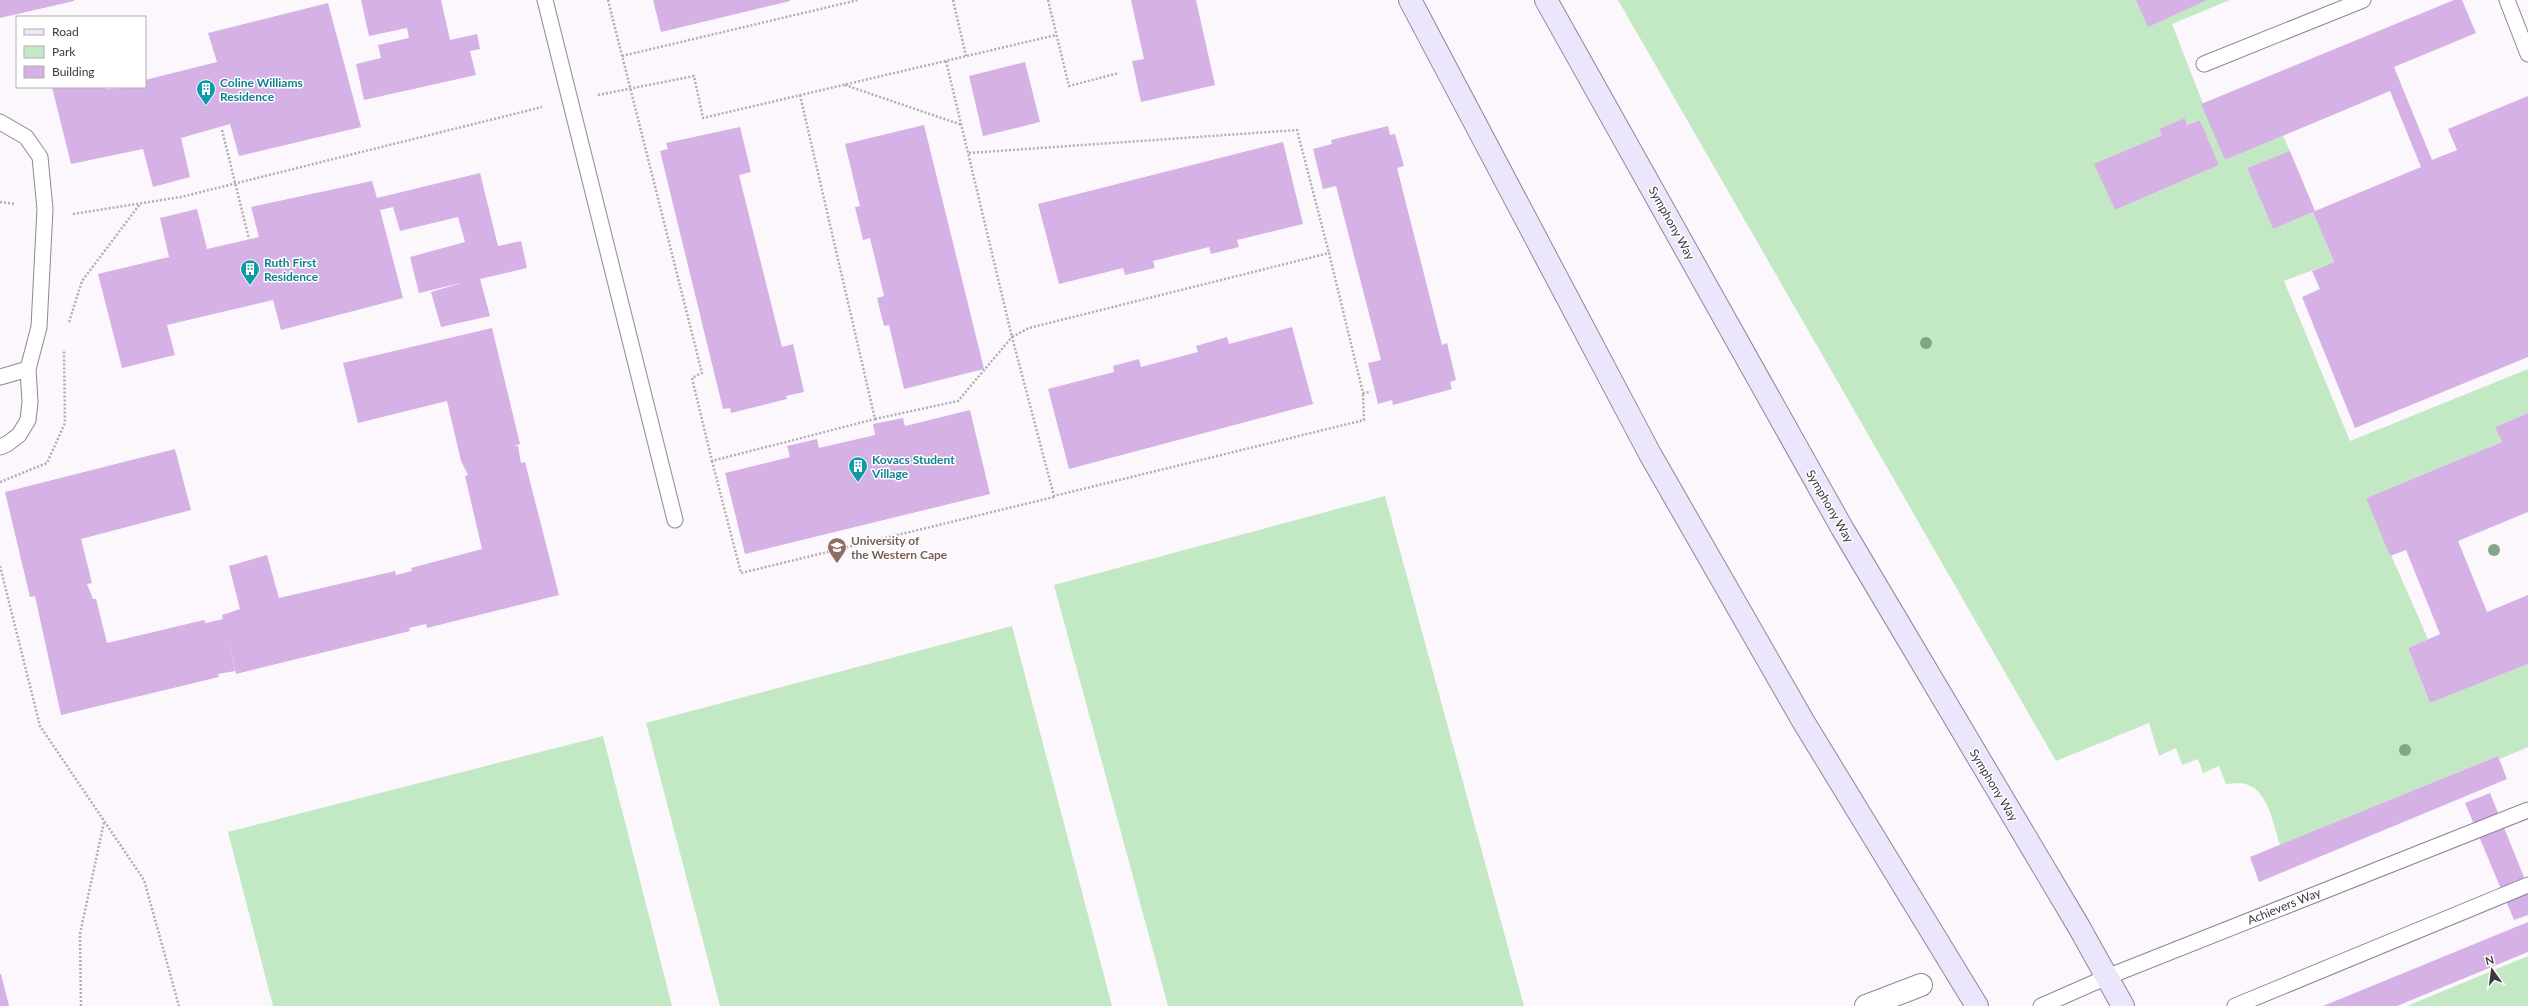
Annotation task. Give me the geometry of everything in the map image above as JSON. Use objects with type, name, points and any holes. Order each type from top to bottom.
[{"type":"main road","points":[[1410,0],[1650,454],[1803,720],[1977,1006]]},
{"type":"main road","name":"Symphony Way","points":[[1546,0],[1842,528],[2123,1006]]},
{"type":"street","points":[[1866,1006],[1921,985]]},
{"type":"lane","points":[[545,0],[675,520]]},
{"type":"lane","points":[[2204,64],[2363,0]]},
{"type":"lane","points":[[2507,0],[2528,54]]},
{"type":"lane","points":[[0,122],[26,137],[40,157],[45,209],[38,327],[28,369],[30,402],[28,420],[19,435],[7,444],[0,447]]},
{"type":"lane","points":[[0,377],[28,369]]},
{"type":"lane","name":"Achievers Way","points":[[2041,1006],[2107,977],[2528,810]]},
{"type":"lane","points":[[2235,1006],[2528,884]]},
{"type":"path","points":[[608,0],[702,373],[692,378],[741,573],[1364,420],[1363,393],[1297,130],[969,154]]},
{"type":"path","points":[[622,56],[858,0]]},
{"type":"path","points":[[953,0],[966,56]]},
{"type":"path","points":[[1048,0],[1068,86],[1119,74]]},
{"type":"path","points":[[0,202],[76,214],[181,197],[570,100],[694,76],[704,118],[1056,35]]},
{"type":"path","points":[[946,61],[1012,337],[1054,496]]},
{"type":"path","points":[[845,85],[962,125]]},
{"type":"path","points":[[800,95],[875,419]]},
{"type":"path","points":[[222,130],[249,239]]},
{"type":"path","points":[[68,326],[82,281],[140,204]]},
{"type":"path","points":[[712,461],[875,419],[958,401],[1012,337],[1029,328],[1329,253]]},
{"type":"path","points":[[0,482],[47,463],[65,423],[64,349]]},
{"type":"path","points":[[1363,393],[1371,392]]},
{"type":"path","points":[[0,566],[40,726],[144,880],[179,1006]]},
{"type":"path","points":[[81,1006],[80,934],[105,821]]},
{"type":"green space","points":[[1618,0],[2230,0],[2172,24],[2225,160],[2283,136],[2290,151],[2247,168],[2273,229],[2313,212],[2334,262],[2284,281],[2350,441],[2528,369],[2528,413],[2495,427],[2502,442],[2366,498],[2428,639],[2408,648],[2430,703],[2528,664],[2528,747],[2500,759],[2498,756],[2280,845],[2273,820],[2261,794],[2248,785],[2237,783],[2226,784],[2219,766],[2203,773],[2198,759],[2182,765],[2176,748],[2159,756],[2149,723],[2056,761]],"holes":[[[2185,118],[2187,125],[2200,120],[2219,165],[2115,210],[2095,164],[2162,135],[2160,129]]]},
{"type":"green space","points":[[1385,496],[1524,1006],[1168,1006],[1054,585]]},
{"type":"green space","points":[[1012,626],[1112,1006],[720,1006],[646,723]]},
{"type":"green space","points":[[603,736],[672,1006],[273,1006],[228,832]]},
{"type":"green space","points":[[2528,956],[2528,1006],[2407,1006]]},
{"type":"building","points":[[0,0],[74,0],[74,1],[0,18]]},
{"type":"building","points":[[361,0],[441,0],[450,40],[477,34],[480,49],[470,51],[476,75],[364,100],[356,64],[381,58],[378,45],[409,38],[407,28],[369,36]]},
{"type":"building","points":[[653,0],[790,0],[790,1],[661,32]]},
{"type":"building","points":[[1131,0],[1196,0],[1215,85],[1141,102],[1132,61],[1144,59]]},
{"type":"building","points":[[2136,0],[2207,0],[2148,27]]},
{"type":"building","points":[[2454,0],[2462,0],[2476,33],[2394,67],[2432,160],[2457,150],[2448,129],[2528,96],[2528,357],[2355,428],[2302,297],[2320,289],[2312,271],[2334,262],[2313,212],[2273,229],[2247,168],[2290,151],[2315,211],[2421,167],[2390,91],[2225,160],[2201,104]]},
{"type":"building","name":"Coline Williams Residence","points":[[328,3],[361,127],[239,156],[230,124],[181,138],[190,177],[153,187],[143,149],[71,164],[52,88],[146,88],[146,80],[217,62],[208,33]]},
{"type":"building","points":[[1025,62],[1040,122],[983,136],[969,76]]},
{"type":"building","points":[[2185,118],[2187,125],[2200,120],[2219,165],[2115,210],[2094,164],[2162,135],[2159,129]]},
{"type":"building","points":[[924,125],[984,369],[904,389],[889,325],[884,326],[877,298],[884,296],[870,238],[863,240],[855,207],[860,206],[845,144]]},
{"type":"building","points":[[1388,126],[1390,135],[1395,134],[1404,166],[1397,168],[1442,345],[1447,343],[1456,380],[1450,382],[1452,389],[1393,405],[1392,400],[1378,404],[1368,363],[1381,360],[1336,186],[1323,189],[1313,149],[1332,144],[1331,140]]},
{"type":"building","points":[[740,127],[751,172],[739,175],[782,347],[793,344],[804,392],[786,396],[787,399],[731,413],[730,408],[723,409],[660,151],[668,149],[666,143]]},
{"type":"building","points":[[1283,142],[1303,224],[1237,240],[1239,247],[1211,254],[1209,247],[1153,261],[1155,268],[1125,275],[1123,268],[1059,284],[1038,204]]},
{"type":"building","name":"Ruth First Residence","points":[[480,173],[498,246],[521,241],[527,268],[480,279],[490,316],[441,327],[431,292],[465,282],[419,293],[410,257],[465,242],[458,217],[400,231],[391,200],[393,207],[380,210],[403,298],[281,330],[273,300],[167,325],[175,355],[122,368],[98,274],[169,257],[160,218],[197,209],[207,249],[259,237],[251,207],[372,181],[377,198]]},
{"type":"building","points":[[1292,327],[1313,404],[1069,469],[1048,389],[1114,372],[1113,366],[1139,359],[1141,367],[1198,352],[1196,346],[1227,337],[1229,344]]},
{"type":"building","points":[[492,328],[520,444],[514,446],[518,446],[521,463],[525,462],[559,595],[427,628],[426,624],[409,628],[410,631],[236,674],[227,632],[235,671],[218,674],[219,677],[61,715],[35,596],[30,597],[5,492],[175,449],[191,510],[81,539],[92,583],[87,584],[93,599],[96,599],[107,643],[204,620],[206,623],[223,619],[222,615],[240,609],[229,566],[267,555],[279,598],[395,571],[396,575],[412,571],[411,568],[482,549],[465,476],[468,475],[461,461],[447,401],[358,423],[343,363]]},
{"type":"building","name":"Kovacs Student Village","points":[[970,410],[990,494],[745,554],[725,473],[790,457],[787,446],[817,439],[819,448],[875,435],[873,424],[903,418],[905,426]]},
{"type":"building","points":[[2528,413],[2528,512],[2458,541],[2487,612],[2528,595],[2528,664],[2430,703],[2408,648],[2440,634],[2406,550],[2390,556],[2366,498],[2502,442],[2495,427]]},
{"type":"building","points":[[2498,756],[2507,779],[2259,882],[2250,857]]},
{"type":"building","points":[[2490,793],[2528,887],[2528,915],[2514,920],[2465,803]]},
{"type":"building","points":[[2528,922],[2528,952],[2397,1006],[2323,1006]]},
{"type":"building","points":[[1,974],[9,1006],[0,1006]]},
{"type":"place","name":"Coline Williams Residence","points":[[206,106]]},
{"type":"place","name":"Ruth First Residence","points":[[250,286]]},
{"type":"place","name":"Kovacs Student Village","points":[[858,483]]},
{"type":"place","name":"University of the Western Cape","points":[[837,564]]}]
